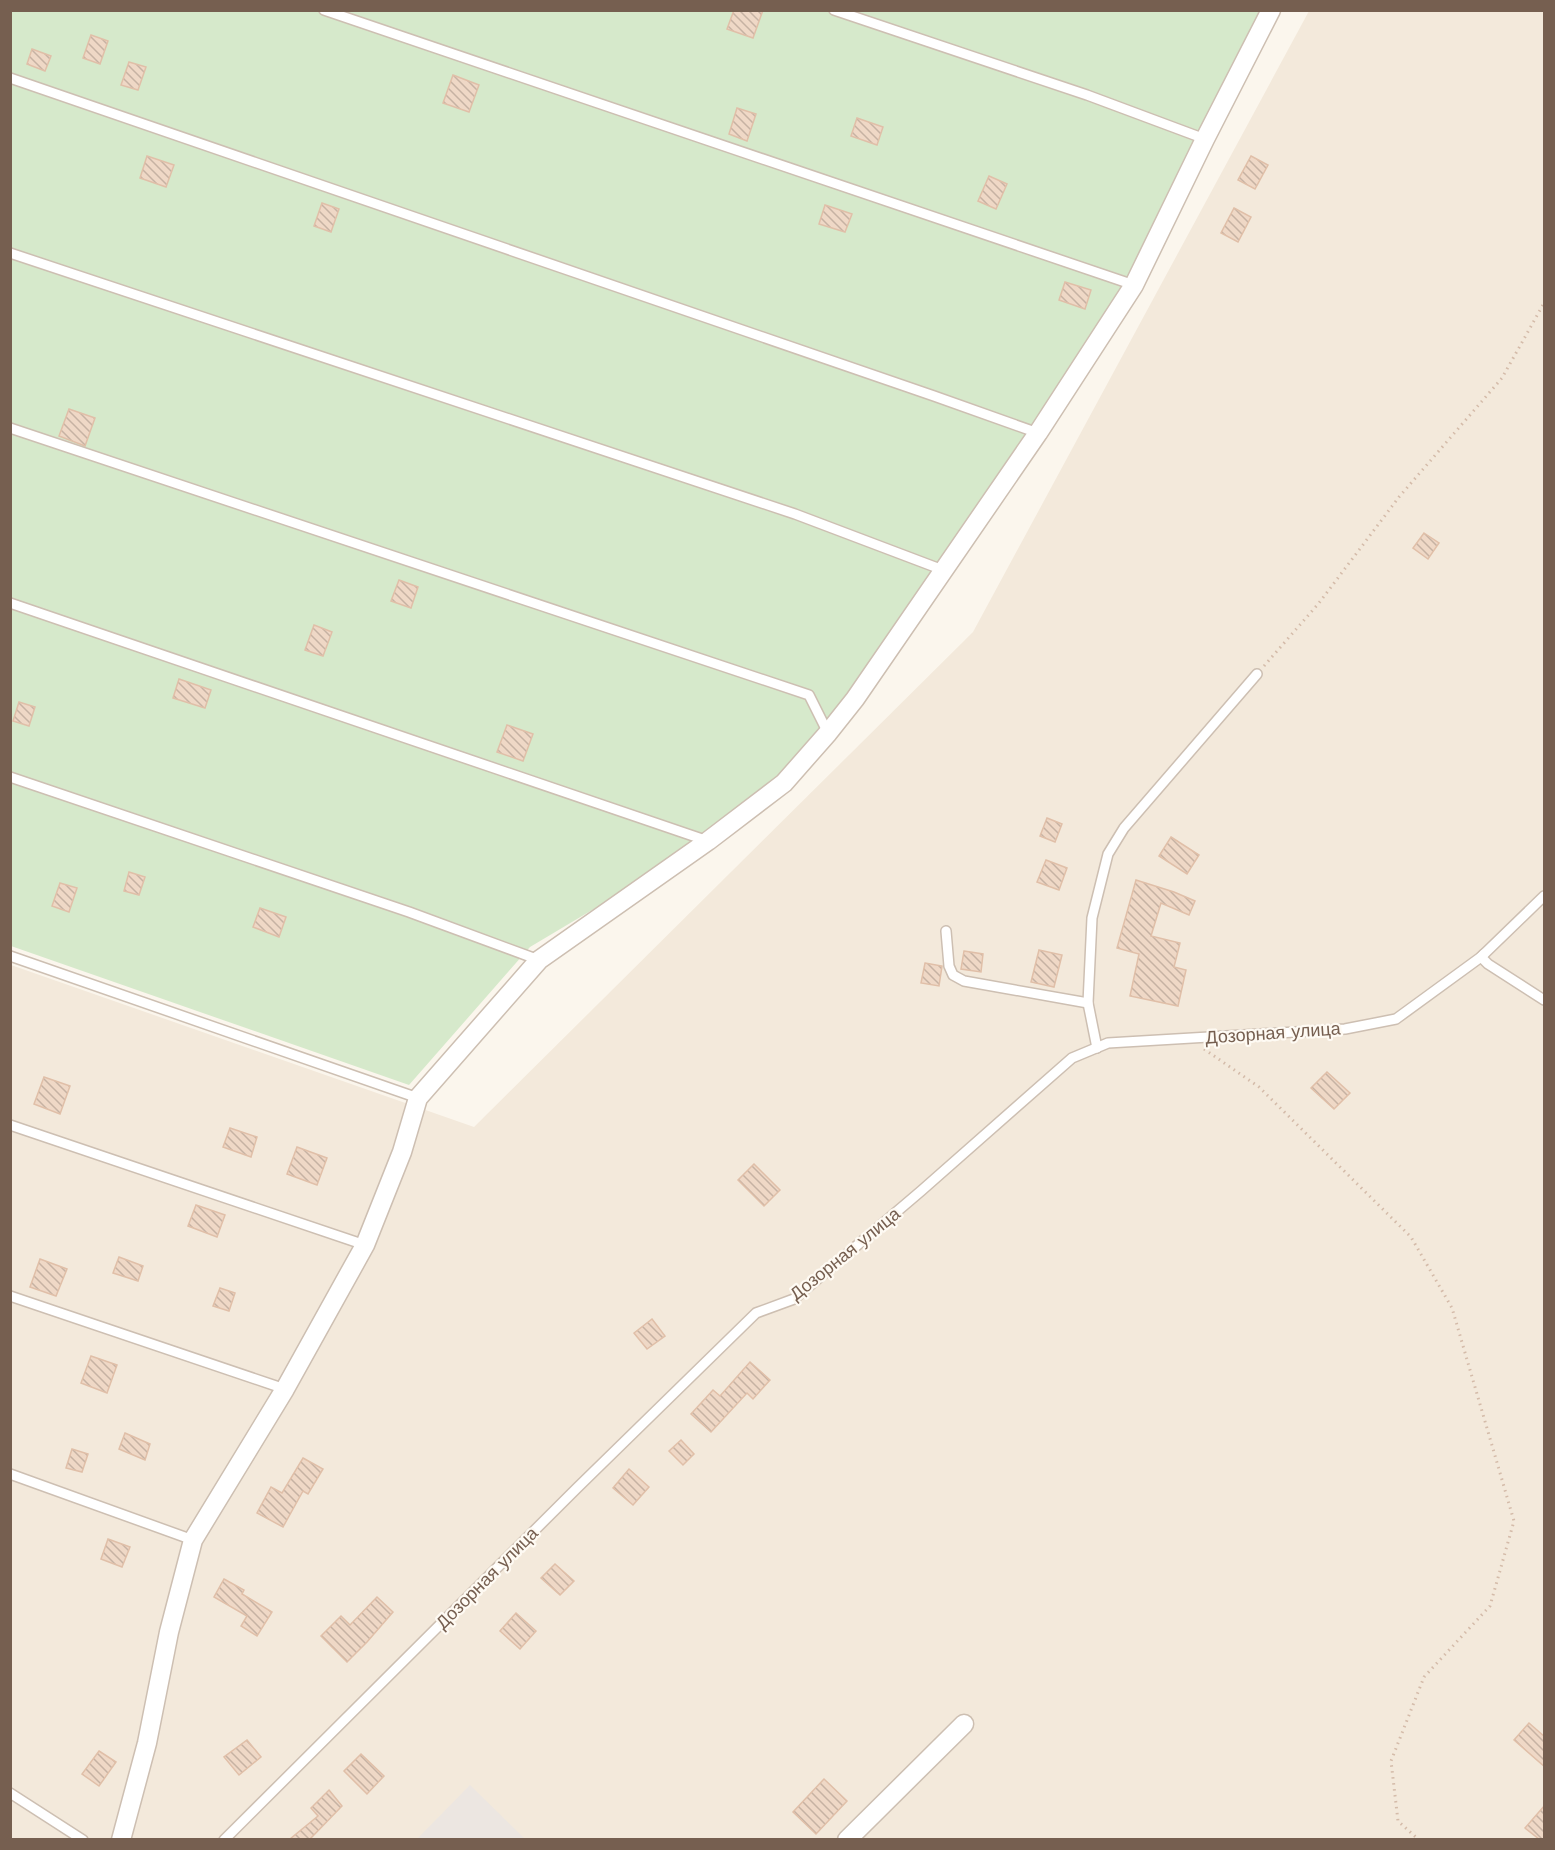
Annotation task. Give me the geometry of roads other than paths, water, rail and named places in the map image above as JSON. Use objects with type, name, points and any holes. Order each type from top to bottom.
[{"type":"street","points":[[121,1839],[147,1743],[169,1632],[193,1540],[285,1389],[365,1245],[402,1152],[418,1098],[539,960],[708,841],[783,783],[855,699],[1038,433],[1134,285],[1271,10]]},
{"type":"street","points":[[847,1839],[964,1724]]},
{"type":"lane","points":[[324,10],[1134,285]]},
{"type":"lane","points":[[834,10],[1087,95],[1205,139]]},
{"type":"lane","points":[[10,78],[1038,433]]},
{"type":"lane","points":[[10,253],[795,514],[943,570]]},
{"type":"lane","points":[[10,428],[809,695],[828,733]]},
{"type":"lane","points":[[10,603],[708,841]]},
{"type":"lane","points":[[1097,1048],[1088,1003],[1092,918],[1107,854],[1124,828],[1257,674]]},
{"type":"lane","points":[[10,777],[409,912],[539,960]]},
{"type":"lane","name":"Дозорная улица","points":[[224,1839],[756,1313],[794,1299],[1072,1058],[1108,1043],[1345,1029],[1396,1019],[1481,957],[1545,896]]},
{"type":"lane","points":[[946,931],[949,966],[953,975],[964,981],[1088,1003]]},
{"type":"lane","points":[[10,956],[418,1098]]},
{"type":"lane","points":[[1481,957],[1488,964],[1545,1000]]},
{"type":"lane","points":[[10,1125],[365,1245]]},
{"type":"lane","points":[[10,1296],[285,1389]]},
{"type":"lane","points":[[10,1474],[193,1540]]},
{"type":"lane","points":[[10,1793],[83,1839]]}]
